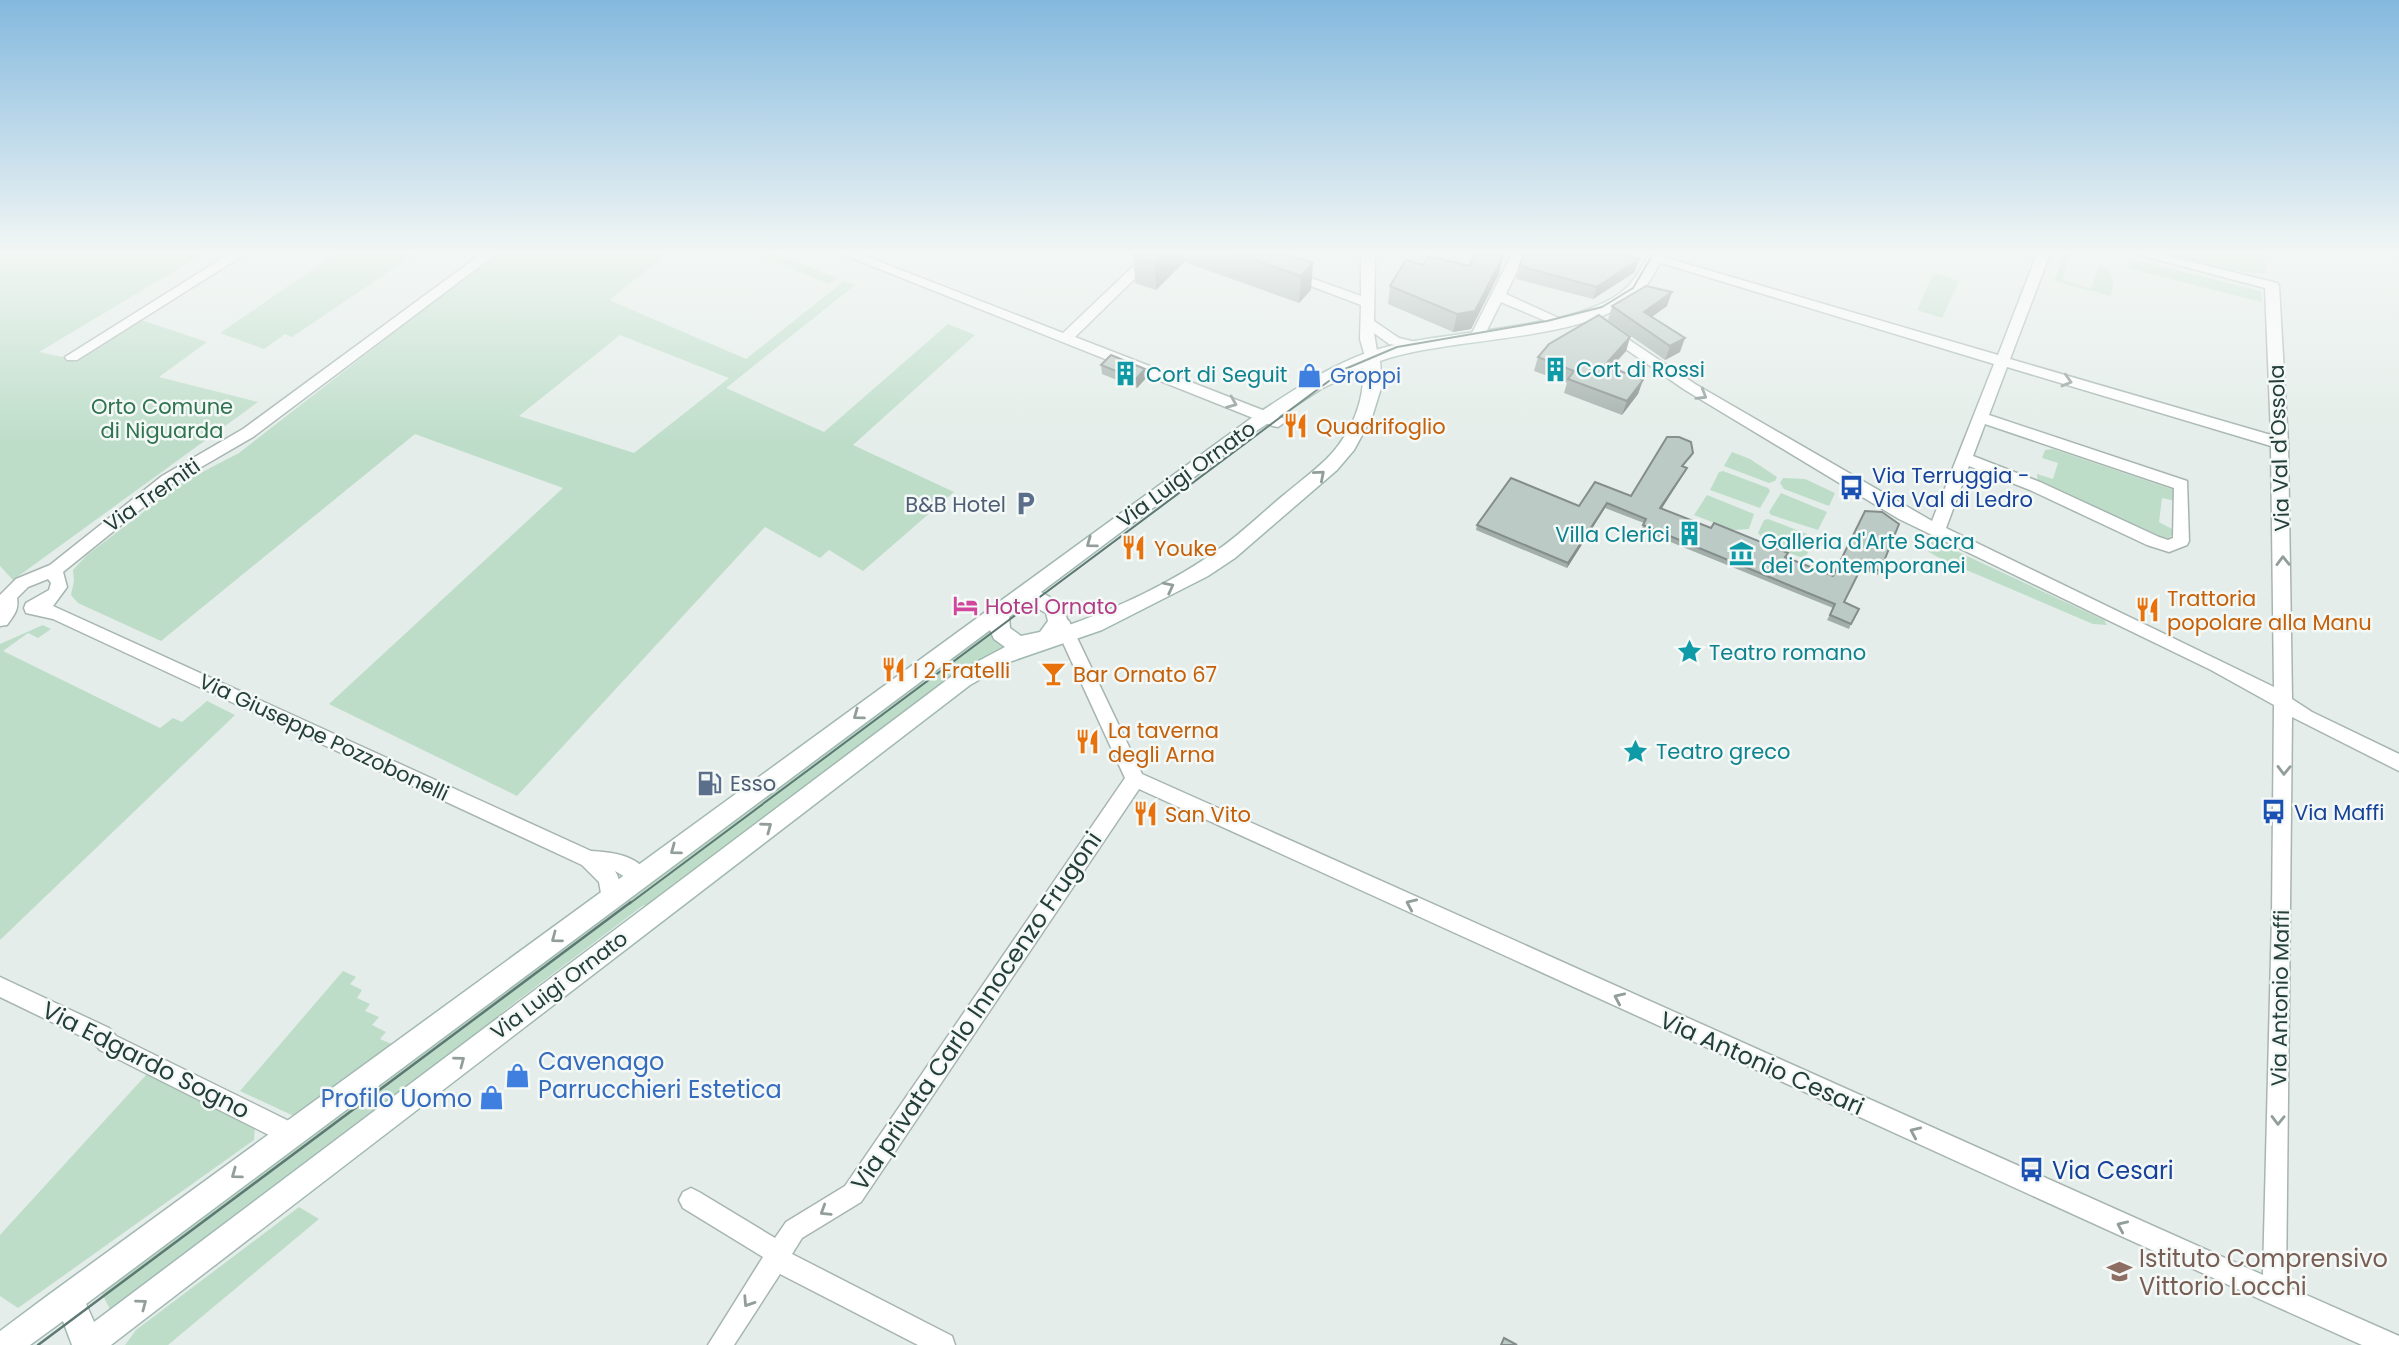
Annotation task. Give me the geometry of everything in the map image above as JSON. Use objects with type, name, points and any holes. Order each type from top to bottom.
[{"type":"main road","name":"Via Luigi Ornato","points":[[6,1345],[1007,606],[1271,419],[1371,358],[1415,345],[1575,317]]},
{"type":"main road","name":"Via Luigi Ornato","points":[[57,1306],[65,1304],[74,1311],[89,1345],[963,679],[1005,655],[1039,642],[1084,630],[1210,565],[1330,466],[1353,440],[1367,407],[1374,376],[1371,358]]},
{"type":"main road","name":"Via Luigi Ornato","points":[[1007,606],[1020,599],[1037,599],[1049,604],[1057,614]]},
{"type":"main road","points":[[1007,606],[997,621],[1001,635],[1019,644],[1039,642],[1055,629],[1057,614]]},
{"type":"street","points":[[72,357],[137,317]]},
{"type":"street","name":"Via Tremiti","points":[[25,611],[7,599],[14,588],[51,574],[167,480],[248,433],[405,317]]},
{"type":"street","points":[[1008,317],[1271,419]]},
{"type":"street","points":[[1065,339],[1088,317]]},
{"type":"street","points":[[1367,317],[1371,358]]},
{"type":"street","points":[[1478,335],[1488,317]]},
{"type":"street","points":[[1548,317],[1558,321]]},
{"type":"street","points":[[1590,317],[1690,387],[1920,522],[2217,665],[2286,702],[2306,717],[2399,764]]},
{"type":"street","points":[[1854,317],[2280,443]]},
{"type":"street","points":[[1937,530],[2020,317]]},
{"type":"street","name":"Via Val d'Ossola","points":[[2274,317],[2280,443],[2286,702]]},
{"type":"street","name":"Via Luigi Ornato","points":[[1367,322],[1389,339],[1415,345]]},
{"type":"street","points":[[1964,458],[2035,486],[2153,541],[2169,547],[2181,541],[2182,485],[1980,417]]},
{"type":"street","points":[[25,611],[59,587],[51,574]]},
{"type":"street","name":"Via Giuseppe Pozzobonelli","points":[[25,611],[589,859],[609,877],[611,898]]},
{"type":"street","points":[[1057,614],[1135,779]]},
{"type":"street","name":"Via Antonio Maffi","points":[[2274,1294],[2286,702]]},
{"type":"street","name":"Via privata Carlo Innocenzo Frugoni","points":[[720,1345],[794,1230],[853,1194],[1135,779]]},
{"type":"street","name":"Via Antonio Cesari","points":[[1135,779],[2390,1345]]},
{"type":"street","name":"Via Giuseppe Pozzobonelli","points":[[589,859],[615,861],[639,876]]},
{"type":"street","name":"Via Edgardo Sogno","points":[[0,987],[101,1035],[108,1043],[291,1134]]},
{"type":"street","points":[[691,1200],[778,1256],[943,1345]]},
{"type":"street","points":[[0,1336],[6,1345]]},
{"type":"green space","name":"Orto Comune di Niguarda","points":[[0,317],[98,317],[39,352],[76,360],[141,320],[207,342],[159,377],[258,402],[13,580],[0,566]]},
{"type":"green space","points":[[244,317],[322,317],[292,337],[285,334],[264,349],[220,333]]},
{"type":"green space","points":[[414,317],[648,317],[746,359],[799,317],[815,317],[726,388],[824,432],[948,324],[975,335],[853,445],[954,492],[863,571],[829,550],[820,558],[765,527],[517,796],[329,704],[563,488],[415,434],[161,641],[78,603],[71,595],[73,570],[87,555],[183,482],[239,453]],"holes":[[[620,335],[729,378],[634,453],[519,416]]]},
{"type":"green space","points":[[2053,449],[2174,490],[2175,501],[2162,498],[2159,522],[2172,529],[2172,535],[2169,538],[2157,537],[2038,484],[2037,474],[2053,479],[2058,463],[2042,458],[2045,450]]},
{"type":"green space","points":[[1732,452],[1750,459],[1777,477],[1775,481],[1769,483],[1724,466]]},
{"type":"green space","points":[[1723,471],[1768,488],[1770,491],[1760,508],[1710,490],[1719,472]]},
{"type":"green space","points":[[1783,478],[1805,479],[1835,493],[1829,506],[1784,489],[1780,483]]},
{"type":"green space","points":[[1781,493],[1827,512],[1818,530],[1771,515],[1769,512]]},
{"type":"green space","points":[[1707,495],[1754,514],[1749,529],[1733,530],[1694,515]]},
{"type":"green space","points":[[1768,519],[1807,534],[1813,541],[1805,559],[1769,545],[1758,533],[1764,520]]},
{"type":"green space","points":[[1924,536],[2104,620],[2107,625],[2093,624],[1943,560],[1929,552],[1922,541]]},
{"type":"green space","points":[[43,625],[51,629],[38,638],[28,633],[3,651],[160,728],[173,718],[182,722],[207,701],[235,715],[0,940],[0,644]]},
{"type":"green space","points":[[990,628],[1006,649],[647,910],[644,905],[641,907],[501,1013],[505,1019],[113,1315],[98,1286],[491,1003]]},
{"type":"green space","points":[[343,971],[356,977],[350,984],[362,990],[357,998],[370,1004],[365,1011],[379,1017],[372,1025],[386,1032],[380,1039],[394,1045],[296,1117],[240,1091]]},
{"type":"green space","points":[[147,1074],[255,1126],[254,1140],[18,1308],[0,1296],[0,1235]]},
{"type":"green space","points":[[299,1207],[319,1219],[168,1345],[125,1345],[136,1330]]},
{"type":"building","points":[[1596,317],[1601,317],[1630,337],[1605,365],[1643,380],[1627,401],[1568,379],[1574,371],[1538,357],[1549,344]]},
{"type":"building","points":[[1628,317],[1652,317],[1685,338],[1670,346]]},
{"type":"building","points":[[1111,355],[1145,369],[1136,379],[1101,365]]},
{"type":"building","name":"Villa Clerici","points":[[1667,437],[1679,437],[1691,442],[1693,453],[1682,466],[1687,468],[1660,508],[1711,528],[1714,523],[1788,553],[1785,557],[1833,576],[1865,511],[1882,512],[1899,524],[1880,571],[1863,564],[1844,602],[1859,609],[1851,624],[1830,615],[1835,604],[1643,525],[1646,519],[1607,503],[1568,563],[1477,525],[1511,478],[1579,506],[1595,482],[1631,496]]},
{"type":"building","points":[[1504,1338],[1517,1345],[1501,1345]]},
{"type":"tram line","points":[[629,904],[1345,369],[1397,347],[1564,317]]},
{"type":"tram line","points":[[38,1345],[631,902]]},
{"type":"place","name":"Cort di Rossi","points":[[1556,369]]},
{"type":"place","name":"Cort di Seguit","points":[[1126,374]]},
{"type":"place","name":"Groppi","points":[[1310,375]]},
{"type":"place","name":"Quadrifoglio","points":[[1296,426]]},
{"type":"place","name":"Via Terruggia - Via Val di Ledro","points":[[1852,487]]},
{"type":"place","name":"B&B Hotel","points":[[1026,504]]},
{"type":"place","name":"Villa Clerici","points":[[1690,534]]},
{"type":"place","name":"Youke","points":[[1134,548]]},
{"type":"place","name":"Galleria d'Arte Sacra dei Contemporanei","points":[[1741,553]]},
{"type":"place","name":"Hotel Ornato","points":[[965,606]]},
{"type":"place","name":"Trattoria popolare alla Manu","points":[[2147,610]]},
{"type":"place","name":"Teatro romano","points":[[1689,652]]},
{"type":"place","name":"I 2 Fratelli","points":[[893,670]]},
{"type":"place","name":"Bar Ornato 67","points":[[1053,674]]},
{"type":"place","name":"La taverna degli Arna","points":[[1088,742]]},
{"type":"place","name":"Teatro greco","points":[[1636,751]]},
{"type":"place","name":"Esso","points":[[710,783]]},
{"type":"place","name":"Via Maffi","points":[[2274,812]]},
{"type":"place","name":"San Vito","points":[[1145,814]]},
{"type":"place","name":"Cavenago Parrucchieri Estetica","points":[[518,1075]]},
{"type":"place","name":"Profilo Uomo","points":[[492,1098]]},
{"type":"place","name":"Via Cesari","points":[[2032,1170]]},
{"type":"place","name":"Istituto Comprensivo Vittorio Locchi","points":[[2119,1272]]}]
